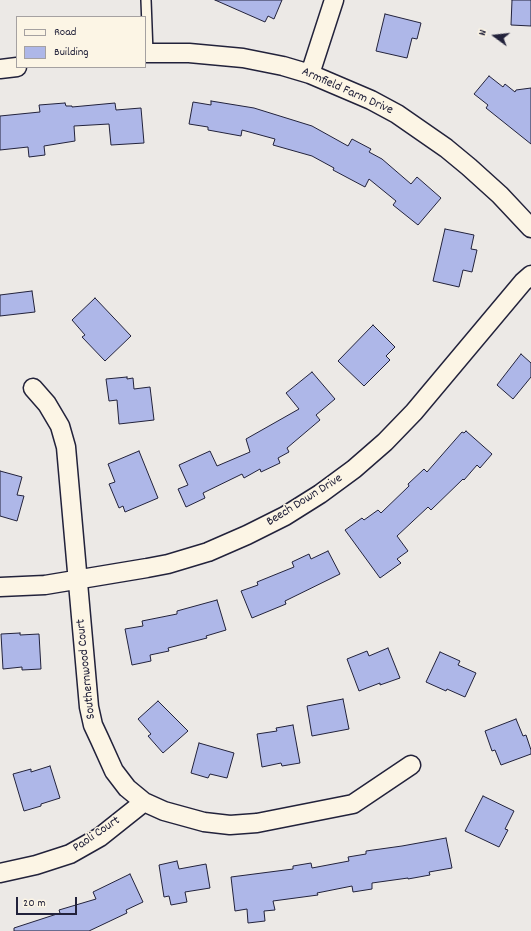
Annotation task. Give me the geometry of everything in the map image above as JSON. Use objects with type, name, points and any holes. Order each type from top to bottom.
[{"type":"street","points":[[310,74],[334,0]]},
{"type":"street","name":"Armfield Farm Drive","points":[[147,53],[189,53],[243,58],[283,66],[310,74],[371,100],[422,130],[469,167],[500,195],[531,228]]},
{"type":"street","points":[[0,69],[16,67]]},
{"type":"street","name":"Beech Down Drive","points":[[0,587],[45,585],[147,568],[208,552],[285,516],[320,494],[354,469],[385,442],[414,412],[522,282],[531,275]]},
{"type":"street","name":"Southernwood Court","points":[[33,388],[48,404],[60,426],[66,448],[89,707],[93,724],[114,771],[127,788],[144,802],[164,811],[204,822],[230,825],[257,823],[353,804],[411,765]]},
{"type":"street","name":"Paoli Court","points":[[0,873],[36,865],[70,854],[100,837],[144,802]]},
{"type":"lane","points":[[146,0],[147,53]]},
{"type":"building","points":[[215,0],[282,0],[274,19],[268,16],[265,22]]},
{"type":"building","points":[[512,0],[531,0],[531,26],[511,25]]},
{"type":"building","points":[[385,14],[421,23],[417,39],[412,38],[407,58],[376,51]]},
{"type":"building","points":[[489,76],[503,87],[505,84],[515,92],[516,90],[531,88],[531,144],[486,108],[488,105],[474,94]]},
{"type":"building","points":[[211,101],[254,108],[312,126],[348,146],[352,139],[371,149],[369,152],[382,159],[411,184],[417,177],[441,198],[418,225],[393,205],[396,201],[369,179],[365,187],[333,170],[334,168],[312,156],[273,145],[275,139],[242,130],[241,136],[208,130],[208,127],[189,124],[193,102],[211,105]]},
{"type":"building","points":[[65,103],[66,106],[72,107],[115,103],[116,110],[141,108],[144,143],[111,145],[109,124],[74,126],[75,141],[44,146],[45,155],[29,157],[28,147],[0,150],[0,116],[40,112],[39,105]]},
{"type":"building","points":[[445,229],[474,235],[471,249],[477,250],[472,272],[463,270],[459,287],[433,281]]},
{"type":"building","points":[[32,291],[35,312],[0,316],[0,295]]},
{"type":"building","points":[[95,298],[131,336],[105,361],[82,337],[85,335],[72,320]]},
{"type":"building","points":[[373,325],[395,347],[386,356],[390,360],[364,386],[338,361]]},
{"type":"building","points":[[521,354],[531,363],[531,377],[513,399],[497,385]]},
{"type":"building","points":[[312,372],[335,399],[316,415],[320,420],[287,448],[289,452],[278,458],[280,463],[261,472],[260,469],[244,478],[242,474],[203,493],[205,498],[186,507],[178,489],[188,485],[179,465],[210,451],[217,466],[250,452],[246,439],[299,409],[286,393]]},
{"type":"building","points":[[127,377],[127,379],[133,378],[134,389],[150,387],[154,420],[119,424],[117,400],[109,401],[106,379]]},
{"type":"building","points":[[466,431],[492,454],[480,468],[477,465],[464,480],[463,479],[431,510],[428,507],[397,536],[408,551],[397,559],[401,563],[380,578],[345,530],[362,518],[364,520],[378,510],[381,513],[424,469],[427,472],[462,432],[464,433]]},
{"type":"building","points":[[139,451],[158,498],[125,512],[123,506],[119,508],[109,484],[115,482],[108,464]]},
{"type":"building","points":[[0,471],[22,477],[17,495],[24,496],[17,521],[0,516]]},
{"type":"building","points":[[328,551],[340,574],[285,601],[286,604],[252,618],[241,591],[258,585],[257,582],[294,567],[292,562],[309,554],[311,559]]},
{"type":"building","points":[[217,600],[226,630],[206,636],[207,638],[168,648],[169,651],[150,655],[151,661],[132,665],[125,629],[143,626],[142,621],[177,614],[177,611]]},
{"type":"building","points":[[20,633],[20,635],[39,634],[41,669],[22,670],[22,667],[3,669],[1,634]]},
{"type":"building","points":[[388,648],[400,678],[380,685],[380,683],[359,691],[347,659],[367,651],[369,656]]},
{"type":"building","points":[[440,652],[460,661],[458,665],[476,673],[465,697],[447,689],[446,691],[426,682]]},
{"type":"building","points":[[343,699],[349,729],[312,736],[307,706]]},
{"type":"building","points":[[158,701],[188,731],[163,753],[148,736],[151,734],[138,719]]},
{"type":"building","points":[[516,719],[523,736],[526,735],[531,754],[501,765],[495,750],[492,751],[485,731]]},
{"type":"building","points":[[293,725],[300,763],[282,766],[281,763],[262,767],[257,734],[277,731],[276,728]]},
{"type":"building","points":[[199,743],[234,753],[227,778],[210,774],[208,778],[191,773]]},
{"type":"building","points":[[50,766],[60,798],[24,811],[13,774],[31,769],[31,772]]},
{"type":"building","points":[[483,796],[514,811],[505,829],[508,830],[499,847],[465,831]]},
{"type":"building","points":[[446,838],[452,868],[429,872],[430,875],[372,883],[372,889],[353,892],[352,886],[317,893],[318,895],[273,901],[275,910],[264,911],[265,921],[248,923],[247,909],[235,911],[231,877],[293,869],[293,866],[311,863],[312,868],[349,861],[348,857],[366,854],[366,851]]},
{"type":"building","points":[[177,861],[179,869],[206,864],[210,888],[185,892],[187,902],[171,905],[169,896],[164,897],[159,865]]},
{"type":"building","points":[[130,874],[143,902],[126,910],[127,913],[89,931],[14,931],[14,928],[60,913],[59,910],[96,899],[93,892]]}]
